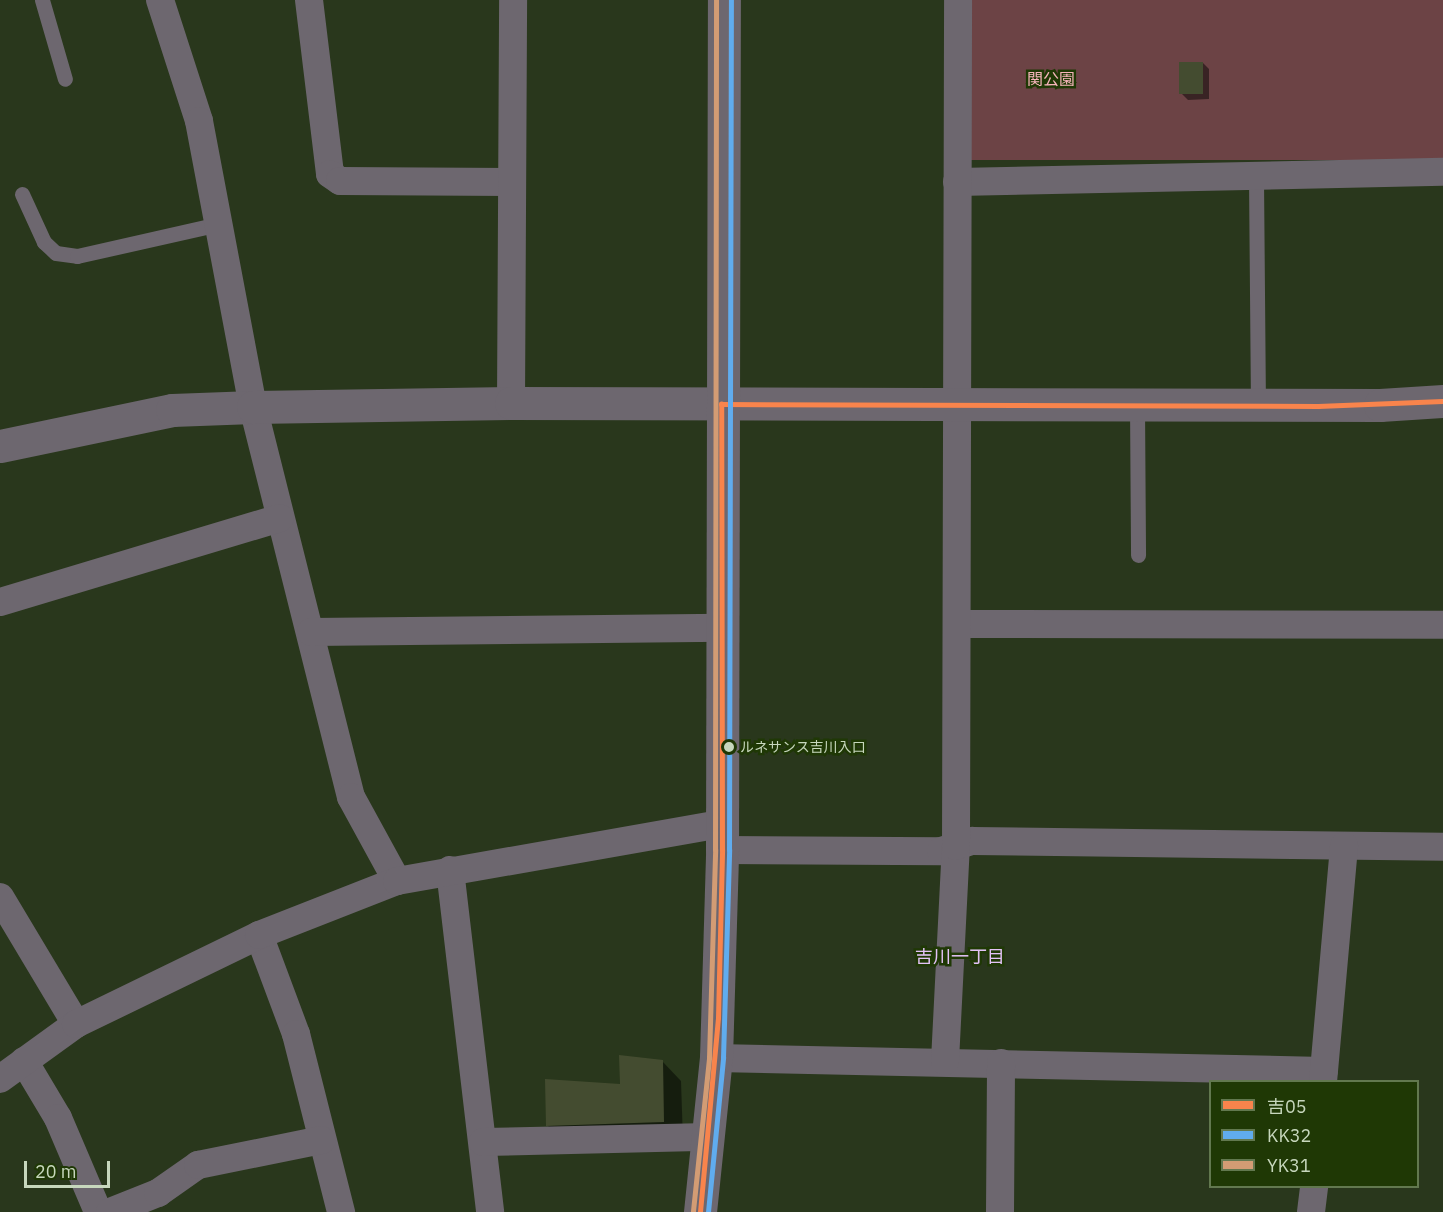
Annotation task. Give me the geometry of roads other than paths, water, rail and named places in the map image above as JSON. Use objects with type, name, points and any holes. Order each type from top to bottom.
[{"type":"street","points":[[160,0],[199,122],[254,407],[351,797],[397,881]]},
{"type":"street","points":[[309,0],[330,174],[340,181],[512,182]]},
{"type":"street","points":[[511,403],[513,0]]},
{"type":"street","points":[[700,1212],[716,1058],[722,837],[721,404],[724,0]]},
{"type":"street","points":[[945,1061],[956,846],[958,0]]},
{"type":"street","points":[[957,182],[1256,178],[1443,172]]},
{"type":"street","points":[[0,446],[172,410],[254,407],[511,403],[1380,405],[1443,401]]},
{"type":"street","points":[[0,602],[280,518]]},
{"type":"street","points":[[957,624],[1443,625]]},
{"type":"street","points":[[311,632],[723,628]]},
{"type":"street","points":[[0,1079],[76,1023],[259,935],[397,881],[450,870],[722,837],[941,850],[972,841],[1443,847]]},
{"type":"street","points":[[716,1058],[945,1061],[1323,1076],[1344,846]]},
{"type":"street","points":[[450,870],[490,1212]]},
{"type":"street","points":[[0,897],[76,1023]]},
{"type":"street","points":[[259,935],[296,1034],[341,1212]]},
{"type":"street","points":[[24,1061],[58,1118],[98,1212]]},
{"type":"street","points":[[999,1212],[1001,1063]]},
{"type":"street","points":[[483,1142],[708,1137]]},
{"type":"street","points":[[110,1212],[158,1193],[198,1165],[322,1140]]},
{"type":"street","points":[[1311,1212],[1314,1188]]},
{"type":"lane","points":[[42,0],[66,79]]},
{"type":"lane","points":[[1256,178],[1258,405]]},
{"type":"lane","points":[[22,194],[44,242],[56,253],[77,256],[219,224]]},
{"type":"lane","points":[[1137,405],[1138,555]]},
{"type":"place","name":"ルネサンス吉川入口","points":[[729,747]]},
{"type":"district","name":"吉川一丁目","points":[[960,957]]},
{"type":"park label","name":"関公園","points":[[1051,79]]}]
